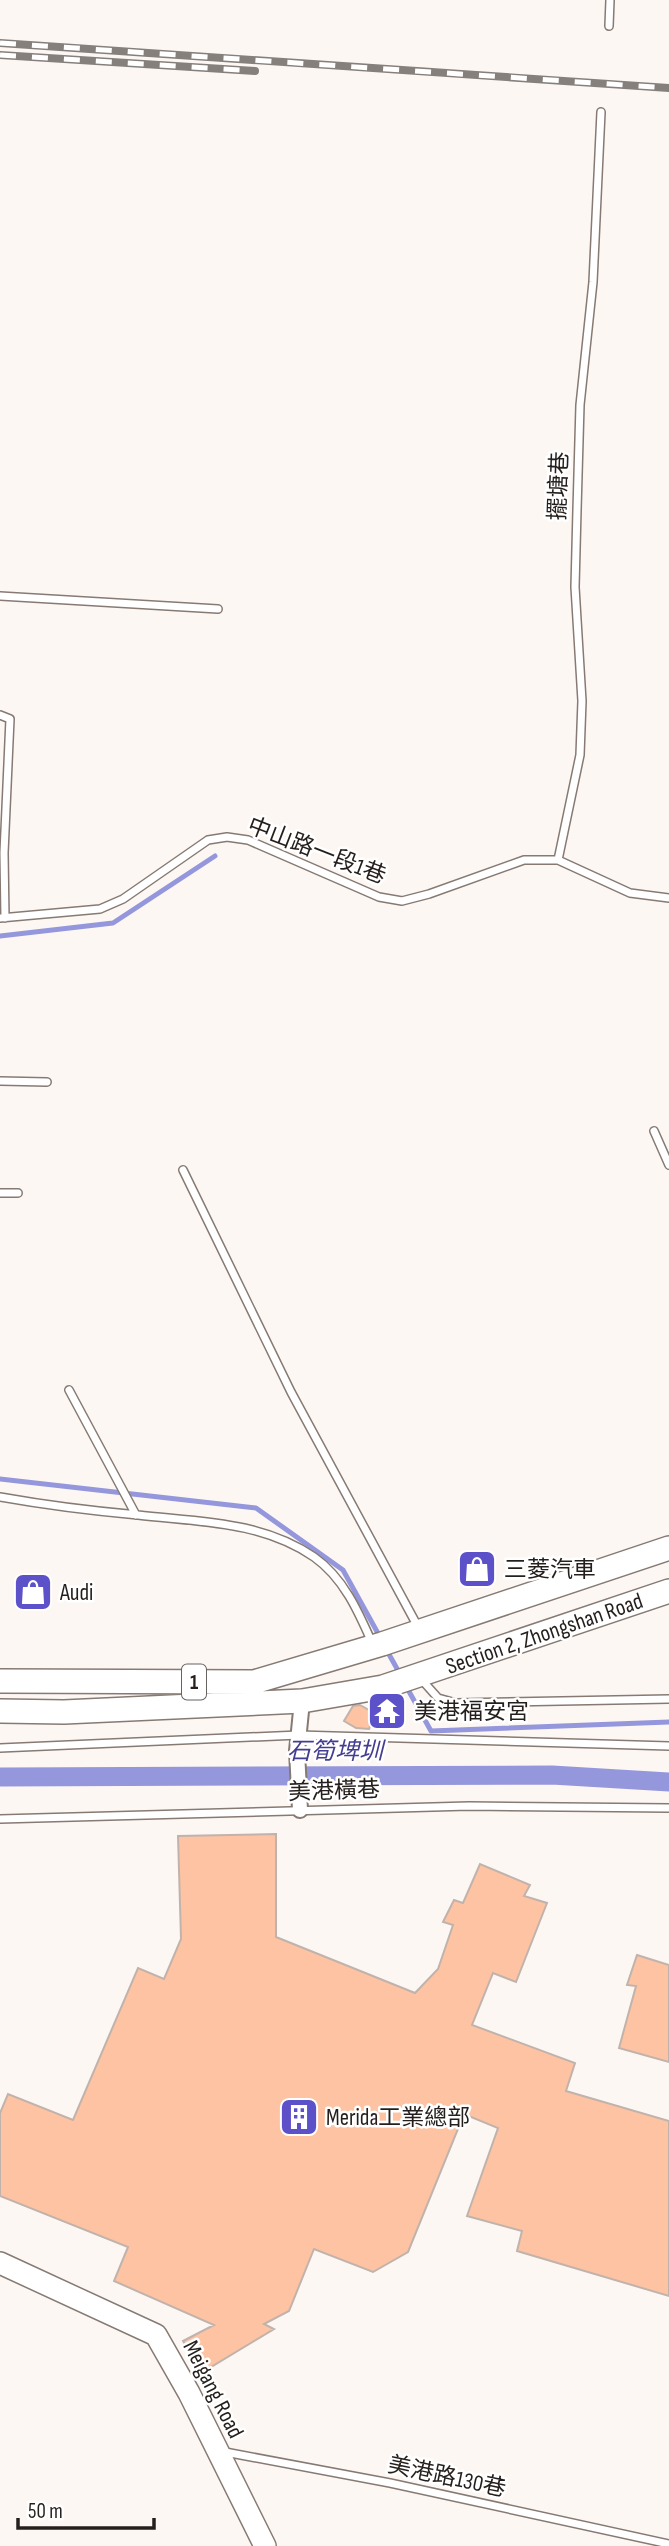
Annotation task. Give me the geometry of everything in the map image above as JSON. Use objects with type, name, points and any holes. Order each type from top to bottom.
[{"type":"main road","name":"Section 2, Zhongshan Road","points":[[420,1630],[669,1548]]},
{"type":"main road","name":"Section 2, Zhongshan Road","points":[[418,1676],[669,1591]]},
{"type":"main road","name":"1","points":[[0,1681],[254,1682],[420,1630]]},
{"type":"main road","name":"1","points":[[0,1711],[64,1712],[302,1701],[383,1687],[418,1676]]},
{"type":"street","points":[[300,1810],[297,1751],[302,1701]]},
{"type":"street","name":"Meigang Road","points":[[0,2263],[156,2334],[265,2546]]},
{"type":"lane","points":[[609,26],[610,0]]},
{"type":"lane","name":"擺塘巷","points":[[558,860],[580,755],[582,701],[575,587],[580,405],[593,282],[601,112]]},
{"type":"lane","points":[[0,596],[218,609]]},
{"type":"lane","points":[[0,715],[10,719],[2,918]]},
{"type":"lane","name":"中山路一段1巷","points":[[2,918],[100,909],[123,899],[208,840],[227,837],[259,844],[379,897],[402,901],[524,860],[558,860],[630,893],[669,898]]},
{"type":"lane","points":[[0,1081],[47,1082]]},
{"type":"lane","points":[[654,1130],[669,1165]]},
{"type":"lane","points":[[183,1170],[291,1392],[420,1630]]},
{"type":"lane","points":[[0,1193],[18,1194]]},
{"type":"lane","points":[[68,1390],[136,1515]]},
{"type":"lane","points":[[0,1497],[136,1515],[240,1525],[285,1541],[315,1558],[342,1585],[377,1645]]},
{"type":"lane","points":[[418,1676],[438,1698],[456,1703],[669,1699]]},
{"type":"lane","points":[[0,1748],[299,1735],[669,1746]]},
{"type":"lane","name":"美港橫巷","points":[[0,1819],[469,1806],[669,1808]]},
{"type":"lane","name":"美港路130巷","points":[[217,2451],[390,2483],[669,2544]]},
{"type":"building","points":[[360,1705],[376,1714],[369,1729],[356,1728],[344,1721],[353,1706]]},
{"type":"building","name":"Merida工業總部","points":[[276,1834],[276,1937],[415,1993],[438,1969],[453,1925],[443,1922],[454,1900],[463,1903],[480,1864],[530,1885],[524,1896],[547,1903],[516,1982],[493,1973],[472,2025],[575,2063],[566,2091],[669,2121],[669,2296],[517,2251],[522,2231],[467,2216],[498,2128],[464,2114],[408,2252],[373,2272],[314,2249],[289,2311],[264,2324],[274,2329],[201,2373],[183,2341],[214,2325],[114,2281],[128,2247],[0,2196],[0,2113],[8,2094],[73,2120],[138,1968],[164,1979],[181,1939],[178,1836]]},
{"type":"building","points":[[637,1955],[669,1965],[669,2062],[619,2048],[636,1986],[627,1985]]},
{"type":"waterway","points":[[0,936],[113,923],[215,856]]},
{"type":"waterway","points":[[0,1479],[256,1508],[343,1570],[380,1637]]},
{"type":"waterway","points":[[386,1649],[400,1674]]},
{"type":"waterway","points":[[406,1686],[431,1731],[669,1722]]},
{"type":"waterway","name":"石筍埤圳","points":[[0,1777],[552,1775],[669,1782]]},
{"type":"railway","points":[[0,43],[669,88]]},
{"type":"railway","points":[[0,55],[255,71]]},
{"type":"place","name":"三菱汽車","points":[[477,1569]]},
{"type":"place","name":"Audi","points":[[33,1592]]},
{"type":"place","name":"美港福安宮","points":[[387,1711]]},
{"type":"place","name":"Merida工業總部","points":[[299,2117]]}]
